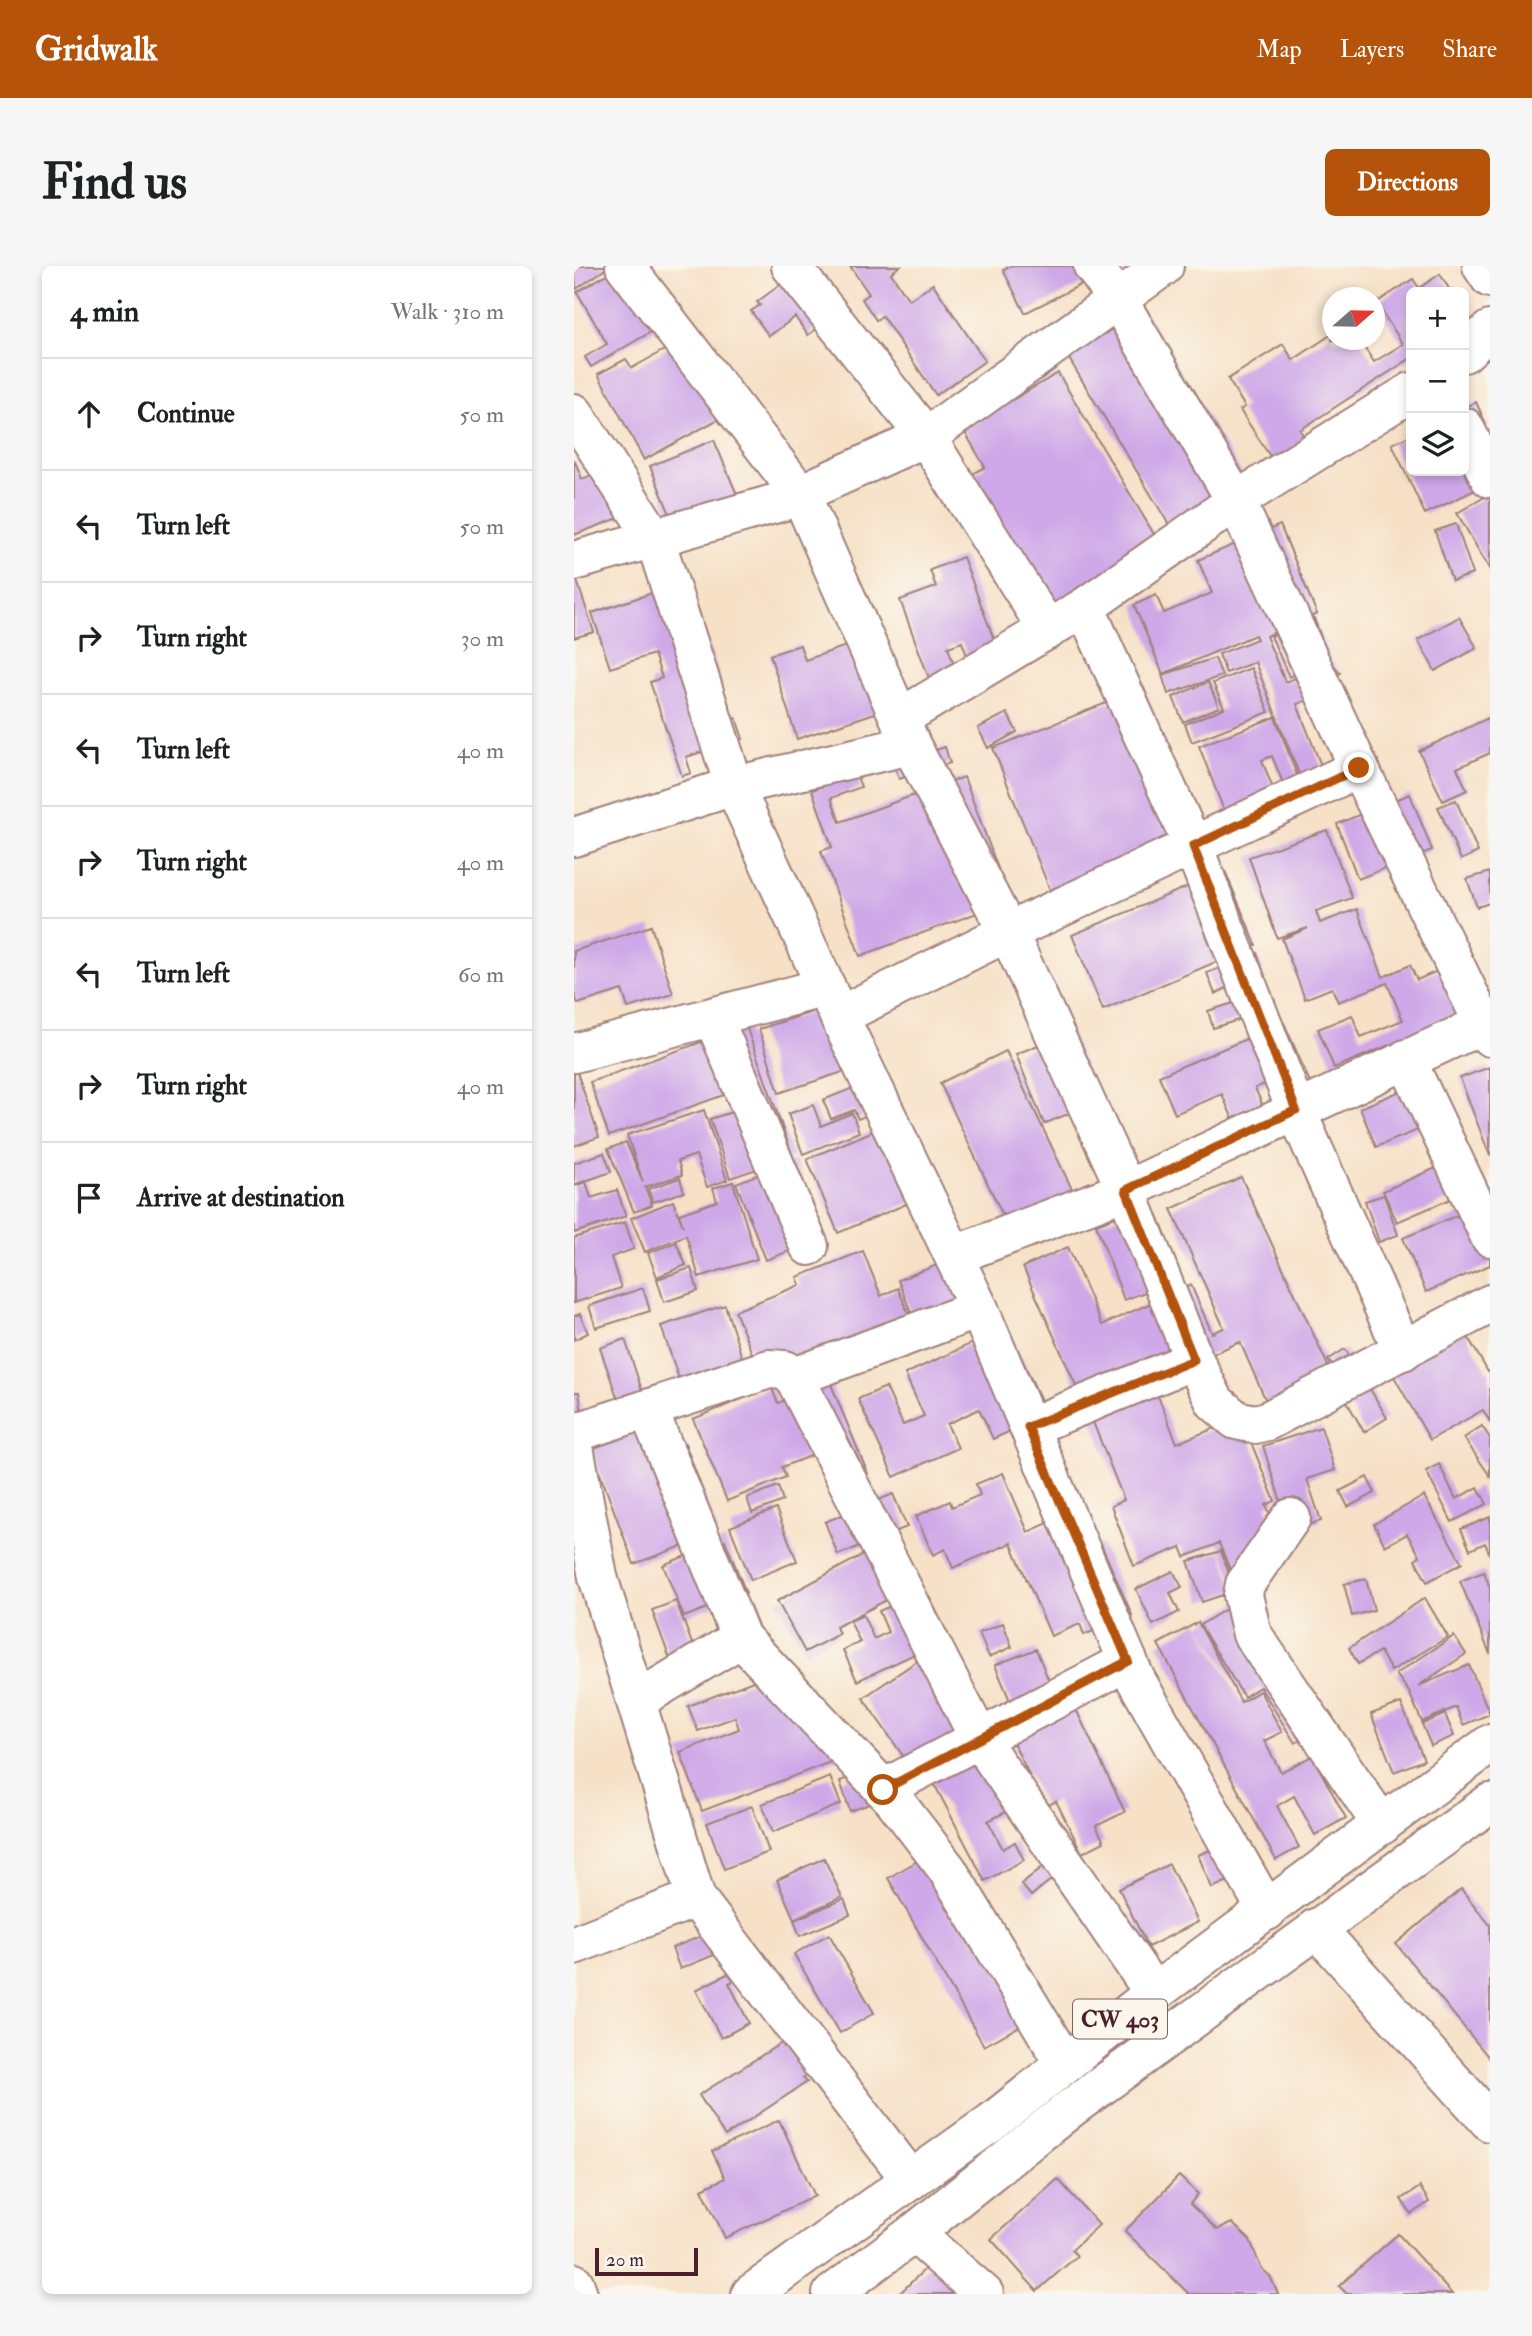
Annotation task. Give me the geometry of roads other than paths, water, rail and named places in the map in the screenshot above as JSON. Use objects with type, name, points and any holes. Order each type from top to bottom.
[{"type":"street","points":[[625,266],[802,495],[906,731],[1008,932],[1126,1190],[1194,1360],[1215,1402],[1236,1420],[1255,1424],[1302,1405],[1490,1304]]},
{"type":"street","points":[[792,266],[926,437],[1048,630]]},
{"type":"street","points":[[955,1255],[1126,1190],[1406,1059],[1487,1027],[1359,768],[1236,501],[1118,300],[1093,266]]},
{"type":"street","points":[[574,561],[802,495],[926,437],[1164,266]]},
{"type":"street","points":[[1482,266],[1490,278]]},
{"type":"street","points":[[1467,350],[1490,330]]},
{"type":"street","points":[[574,837],[906,731],[1236,501],[1406,395]]},
{"type":"street","points":[[574,413],[655,539],[734,786],[833,1002],[955,1255],[1128,1661],[1267,1911]]},
{"type":"street","points":[[1469,437],[1490,478]]},
{"type":"street","points":[[1085,607],[1193,846],[1296,1110],[1403,1351]]},
{"type":"street","points":[[574,1053],[713,1017],[833,1002],[1008,932],[1359,768]]},
{"type":"street","points":[[713,1017],[809,1246]]},
{"type":"street","points":[[1406,1059],[1490,1237]]},
{"type":"street","points":[[794,1377],[979,1309]]},
{"type":"street","points":[[1028,1427],[1194,1360]]},
{"type":"street","points":[[574,1433],[769,1369],[785,1370],[794,1377],[980,1740],[1153,1993]]},
{"type":"street","points":[[649,1409],[741,1638],[883,1790],[947,1869],[1064,2062]]},
{"type":"street","points":[[574,1447],[586,1582],[636,1702],[696,1898],[911,2180]]},
{"type":"street","points":[[1291,1518],[1245,1584],[1245,1612],[1252,1634],[1382,1825]]},
{"type":"street","points":[[636,1702],[741,1638]]},
{"type":"street","points":[[883,1790],[1128,1661]]},
{"type":"street","name":"CW 403","points":[[751,2294],[992,2122],[1153,1993],[1490,1744]]},
{"type":"street","name":"CW 403","points":[[831,2294],[914,2233],[1071,2108],[1316,1928],[1486,1814]]},
{"type":"street","points":[[574,1945],[696,1898]]},
{"type":"street","points":[[1316,1928],[1490,2122]]},
{"type":"street","points":[[914,2233],[984,2294]]},
{"type":"street","points":[[574,2283],[578,2294]]}]
